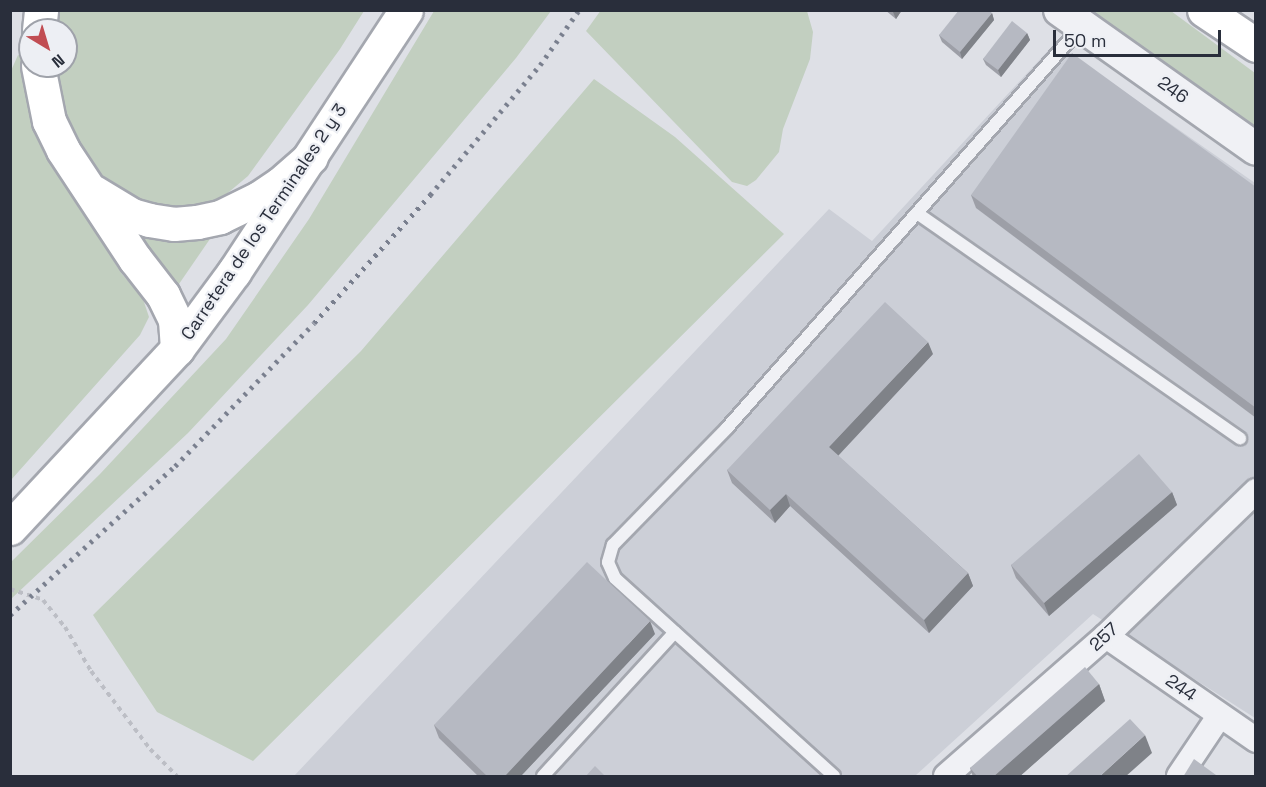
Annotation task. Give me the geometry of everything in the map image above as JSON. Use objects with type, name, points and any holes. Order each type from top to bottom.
[{"type":"main road","name":"Carretera de los Terminales 2 y 3","points":[[10,528],[177,349],[234,272],[406,10]]},
{"type":"main road","points":[[1204,10],[1256,45]]},
{"type":"main road","points":[[40,78],[49,121],[63,150],[163,295],[175,320],[177,349]]},
{"type":"main road","points":[[88,188],[141,218],[174,225],[197,222],[220,217],[259,198],[280,184],[311,157]]},
{"type":"street","name":"246","points":[[1071,18],[1256,149]]},
{"type":"street","name":"257","points":[[946,777],[1106,636],[1256,491]]},
{"type":"street","name":"244","points":[[1106,636],[1256,740]]},
{"type":"street","points":[[1179,777],[1220,715]]},
{"type":"lane","points":[[834,777],[615,578],[608,562],[613,545],[728,428],[917,213],[1071,18]]},
{"type":"lane","points":[[917,213],[1240,438]]},
{"type":"lane","points":[[543,777],[675,632]]},
{"type":"path","points":[[10,589],[43,600],[65,627],[92,671],[150,749],[177,777]]},
{"type":"shaded area","points":[[1055,43],[1255,183],[1255,718],[1093,614],[915,776],[294,776],[829,209],[872,241]]},
{"type":"green space","points":[[601,10],[807,11],[813,32],[810,59],[783,129],[779,152],[756,180],[747,186],[732,182],[586,31]]},
{"type":"green space","points":[[55,11],[364,11],[340,49],[248,176],[223,197],[180,210],[130,202],[89,168],[64,118],[56,78],[78,78],[78,18],[54,18]]},
{"type":"green space","points":[[434,11],[551,11],[516,58],[308,305],[188,433],[11,599],[11,562],[100,474],[226,339],[309,219]]},
{"type":"green space","points":[[1082,11],[1171,11],[1255,73],[1255,136]]},
{"type":"green space","points":[[18,55],[18,78],[24,78],[49,159],[122,274],[143,299],[149,317],[140,335],[11,480],[10,73]]},
{"type":"green space","points":[[594,79],[675,137],[784,234],[253,761],[157,712],[93,615],[361,351]]},
{"type":"green space","points":[[133,235],[176,240],[212,236],[179,284],[168,285]]},
{"type":"building","points":[[959,10],[988,10],[992,13],[960,52],[939,35]]},
{"type":"building","points":[[1012,21],[1027,33],[998,70],[983,59]]},
{"type":"building","points":[[1072,53],[1256,187],[1256,408],[971,195]]},
{"type":"building","points":[[885,302],[928,342],[829,447],[968,573],[924,620],[786,494],[770,510],[727,470]]},
{"type":"building","points":[[1139,454],[1172,492],[1044,603],[1011,565]]},
{"type":"building","points":[[587,562],[650,621],[504,777],[488,777],[434,725]]},
{"type":"building","points":[[1085,667],[1099,684],[993,777],[978,777],[970,768]]},
{"type":"building","points":[[1130,719],[1145,735],[1099,777],[1065,777]]},
{"type":"building","points":[[1194,759],[1216,775],[1215,777],[1183,777]]},
{"type":"building","points":[[595,766],[606,777],[585,777]]},
{"type":"railway","points":[[10,615],[175,466],[314,323],[430,195],[540,65],[579,10]]}]
